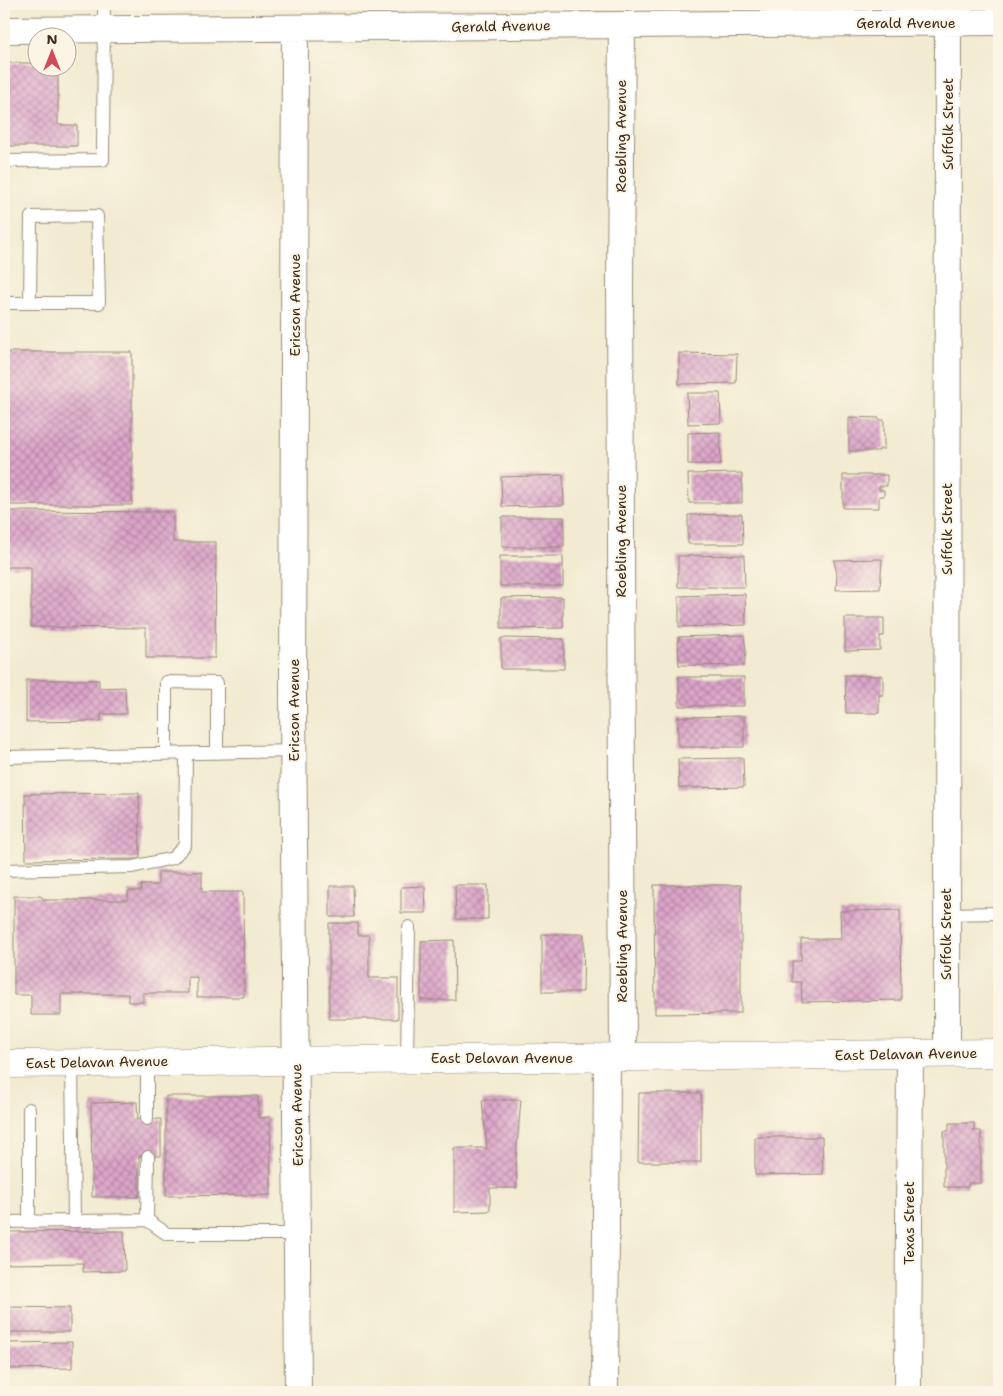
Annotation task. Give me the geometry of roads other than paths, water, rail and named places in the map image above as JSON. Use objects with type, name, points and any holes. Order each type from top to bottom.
[{"type":"street","name":"Gerald Avenue","points":[[4,30],[622,25],[948,13],[999,22]]},
{"type":"street","name":"Suffolk Street","points":[[947,1054],[948,13]]},
{"type":"street","name":"Roebling Avenue","points":[[605,1392],[615,1058],[622,25]]},
{"type":"street","name":"Ericson Avenue","points":[[295,28],[294,751],[298,1392]]},
{"type":"street","name":"East Delavan Avenue","points":[[4,1064],[999,1053]]},
{"type":"street","name":"Texas Street","points":[[908,1392],[910,1054]]},
{"type":"lane","points":[[4,161],[103,160],[104,4]]},
{"type":"lane","points":[[4,303],[30,303],[99,303],[98,216],[31,216],[30,303]]},
{"type":"lane","points":[[166,754],[166,682],[217,683],[217,753]]},
{"type":"lane","points":[[4,757],[294,751]]},
{"type":"lane","points":[[4,870],[132,867],[173,858],[185,845],[186,754]]},
{"type":"lane","points":[[946,914],[999,913]]},
{"type":"lane","points":[[407,1059],[408,927]]},
{"type":"lane","points":[[147,1061],[147,1119]]},
{"type":"lane","points":[[72,1063],[74,1221]]},
{"type":"lane","points":[[29,1109],[29,1221]]},
{"type":"lane","points":[[147,1220],[148,1157]]},
{"type":"lane","points":[[4,1222],[147,1220],[168,1234],[298,1234]]}]
